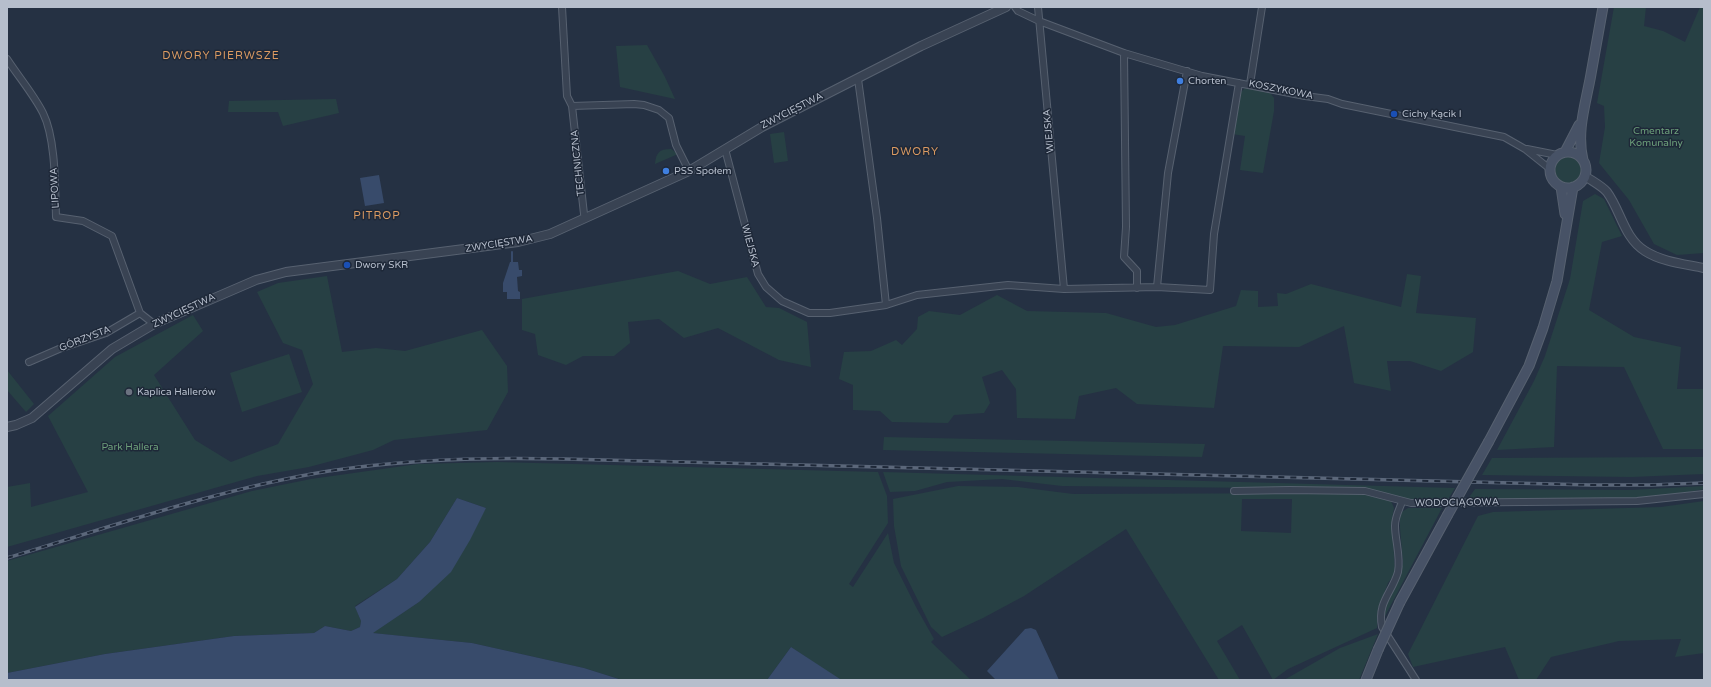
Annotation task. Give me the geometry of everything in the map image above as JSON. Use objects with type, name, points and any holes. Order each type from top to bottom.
[{"type":"main road","points":[[1561,187],[1573,187],[1582,181],[1585,176],[1586,171],[1580,146],[1581,122],[1603,7]]},
{"type":"main road","points":[[1566,221],[1561,187],[1552,178],[1550,169],[1553,160],[1561,154],[1581,122]]},
{"type":"main road","points":[[1561,154],[1574,153],[1583,160]]},
{"type":"main road","points":[[1366,680],[1400,602],[1490,441],[1526,372],[1543,328],[1557,281],[1573,187]]},
{"type":"street","name":"TECHNICZNA","points":[[562,7],[567,96],[572,106],[583,207],[586,218]]},
{"type":"street","name":"ZWYCIĘSTWA","points":[[7,427],[32,418],[112,349],[154,324],[225,292],[272,275],[518,242],[550,234],[689,171],[762,126],[921,46],[1006,7]]},
{"type":"street","name":"KOSZYKOWA","points":[[1015,7],[1018,11],[1039,21],[1124,53],[1202,76],[1250,84],[1504,137],[1513,140],[1550,169]]},
{"type":"street","points":[[1038,7],[1039,21]]},
{"type":"street","points":[[1250,84],[1262,7]]},
{"type":"street","name":"WIEJSKA","points":[[1039,21],[1064,289]]},
{"type":"street","points":[[1124,53],[1126,227],[1124,257],[1137,271],[1137,288]]},
{"type":"street","name":"LIPOWA","points":[[7,60],[43,113],[48,126],[54,162],[56,217],[83,221],[112,236],[140,313]]},
{"type":"street","points":[[1157,287],[1168,173],[1187,71]]},
{"type":"street","points":[[858,78],[877,218],[886,305]]},
{"type":"street","name":"WIEJSKA","points":[[725,149],[758,274],[766,287],[782,301],[809,313],[830,313],[886,305],[917,295],[1008,285],[1064,289],[1157,287],[1210,290],[1214,234],[1239,83]]},
{"type":"street","points":[[572,106],[644,104],[659,110],[669,118],[676,145],[689,171]]},
{"type":"street","name":"KOSZYKOWA","points":[[1525,149],[1561,154]]},
{"type":"street","points":[[1585,176],[1606,191],[1636,244],[1653,256],[1704,268]]},
{"type":"street","points":[[140,313],[154,324]]},
{"type":"street","name":"GÓRZYSTA","points":[[29,362],[59,349],[106,333],[140,313]]},
{"type":"street","points":[[1234,491],[1361,491],[1381,494],[1402,502]]},
{"type":"street","name":"WODOCIĄGOWA","points":[[1416,680],[1382,626],[1380,617],[1383,601],[1394,583],[1398,570],[1395,524],[1397,513],[1402,502],[1425,504],[1636,502],[1704,494]]},
{"type":"green space","name":"Cmentarz Komunalny","points":[[1614,7],[1646,7],[1644,26],[1663,31],[1685,42],[1700,7],[1704,7],[1704,253],[1677,255],[1654,244],[1629,200],[1599,163],[1605,127],[1604,106],[1597,103]]},
{"type":"green space","points":[[647,45],[665,77],[675,99],[620,87],[616,46]]},
{"type":"green space","points":[[1245,88],[1269,91],[1274,98],[1274,111],[1263,173],[1240,170],[1245,136],[1232,134],[1240,93]]},
{"type":"green space","points":[[336,99],[339,113],[283,126],[278,112],[228,112],[229,101]]},
{"type":"green space","points":[[784,132],[788,161],[774,163],[770,134]]},
{"type":"green space","points":[[671,149],[678,154],[655,164],[657,154],[659,152]]},
{"type":"green space","points":[[1568,157],[1577,161],[1581,170],[1577,179],[1568,183],[1559,179],[1555,170],[1559,161]]},
{"type":"green space","points":[[1595,194],[1604,199],[1622,236],[1602,242],[1589,310],[1634,337],[1681,347],[1677,389],[1704,389],[1704,449],[1663,449],[1624,367],[1557,366],[1554,447],[1497,450],[1534,381],[1545,356],[1570,279],[1583,201]]},
{"type":"green space","points":[[678,271],[710,284],[747,277],[766,307],[779,308],[807,322],[811,367],[779,360],[718,328],[684,338],[659,319],[628,322],[630,343],[614,356],[583,356],[566,365],[538,355],[535,334],[522,330],[522,299]]},
{"type":"green space","points":[[1407,274],[1421,276],[1416,313],[1476,318],[1473,352],[1441,371],[1410,361],[1387,361],[1391,391],[1354,383],[1344,326],[1299,347],[1223,346],[1214,408],[1137,404],[1116,388],[1079,396],[1075,419],[1017,418],[1016,389],[1002,370],[982,377],[990,403],[984,413],[954,415],[948,423],[892,422],[880,411],[853,410],[853,385],[839,379],[844,352],[871,351],[896,340],[902,345],[917,329],[918,317],[929,311],[960,315],[997,295],[1027,311],[1106,313],[1156,327],[1175,325],[1236,306],[1241,290],[1258,291],[1258,307],[1278,306],[1277,293],[1286,294],[1311,284],[1401,307]]},
{"type":"green space","name":"Park Hallera","points":[[327,276],[342,352],[376,348],[405,351],[482,330],[507,366],[508,392],[487,430],[394,440],[373,450],[309,467],[257,476],[7,547],[7,487],[30,483],[31,507],[88,492],[48,416],[115,357],[193,315],[203,331],[154,375],[195,440],[231,462],[278,444],[313,384],[302,350],[283,343],[257,292],[278,283]]},
{"type":"green space","points":[[289,354],[302,392],[242,412],[230,373]]},
{"type":"green space","points":[[7,370],[34,404],[26,412],[7,390]]},
{"type":"green space","points":[[884,437],[1205,444],[1202,457],[883,450]]},
{"type":"green space","points":[[1704,457],[1704,474],[1631,477],[1482,475],[1492,458]]},
{"type":"green space","points":[[497,462],[878,472],[887,496],[888,523],[849,584],[853,587],[888,533],[894,563],[934,639],[931,642],[971,680],[840,680],[791,647],[767,680],[622,680],[584,668],[472,643],[372,633],[419,602],[486,508],[457,498],[430,542],[397,579],[355,606],[361,621],[360,627],[351,631],[325,626],[314,633],[234,636],[105,654],[7,673],[7,561],[252,491],[311,479],[418,464]]},
{"type":"green space","points":[[883,472],[1455,488],[1447,501],[1405,500],[1366,489],[1062,486],[1002,479],[947,482],[915,491],[890,492]]},
{"type":"green space","points":[[958,486],[1018,487],[1073,494],[1359,493],[1391,501],[1394,508],[1392,519],[1395,573],[1388,583],[1378,609],[1377,628],[1288,669],[1273,680],[1242,625],[1217,641],[1240,680],[1219,680],[1126,529],[1024,596],[983,618],[942,637],[931,627],[901,566],[894,526],[893,499]],"holes":[[[1242,499],[1292,499],[1291,533],[1241,531]]]},
{"type":"green space","points":[[1704,486],[1704,489],[1646,501],[1465,503],[1475,489],[1631,490]]},
{"type":"green space","points":[[1704,501],[1704,653],[1675,657],[1681,639],[1619,641],[1551,657],[1536,680],[1519,680],[1505,647],[1413,667],[1408,654],[1478,516],[1493,512],[1661,507]]},
{"type":"green space","points":[[1408,508],[1442,508],[1383,620],[1385,604],[1396,584],[1403,563],[1400,513]]},
{"type":"green space","points":[[1378,634],[1359,680],[1284,680],[1340,648]]},
{"type":"water","points":[[379,175],[384,203],[365,206],[360,178]]},
{"type":"water","points":[[510,262],[518,262],[519,270],[522,270],[522,276],[517,277],[520,299],[507,299],[507,292],[503,292],[503,283]]},
{"type":"water","points":[[457,498],[486,508],[470,540],[451,572],[419,602],[373,633],[472,643],[584,668],[622,680],[7,680],[7,673],[105,654],[234,636],[314,633],[325,626],[351,631],[360,627],[361,621],[355,607],[397,579],[430,542]]},
{"type":"water","points":[[1031,628],[1036,630],[1059,680],[996,680],[987,671],[1025,629]]},
{"type":"water","points":[[791,647],[840,679],[840,680],[767,680]]},
{"type":"waterway","points":[[512,252],[512,262]]},
{"type":"railway","points":[[7,558],[166,509],[247,488],[329,471],[417,461],[505,458],[564,459],[1591,485],[1704,483]]},
{"type":"place","name":"Chorten","points":[[1180,81]]},
{"type":"place","name":"Cichy Kącik I","points":[[1394,114]]},
{"type":"place","name":"PSS Społem","points":[[666,171]]},
{"type":"place","name":"Dwory SKR","points":[[347,265]]},
{"type":"place","name":"Kaplica Hallerów","points":[[129,392]]},
{"type":"district","name":"DWORY PIERWSZE","points":[[221,56]]},
{"type":"district","name":"DWORY","points":[[915,152]]},
{"type":"district","name":"PITROP","points":[[377,216]]}]
